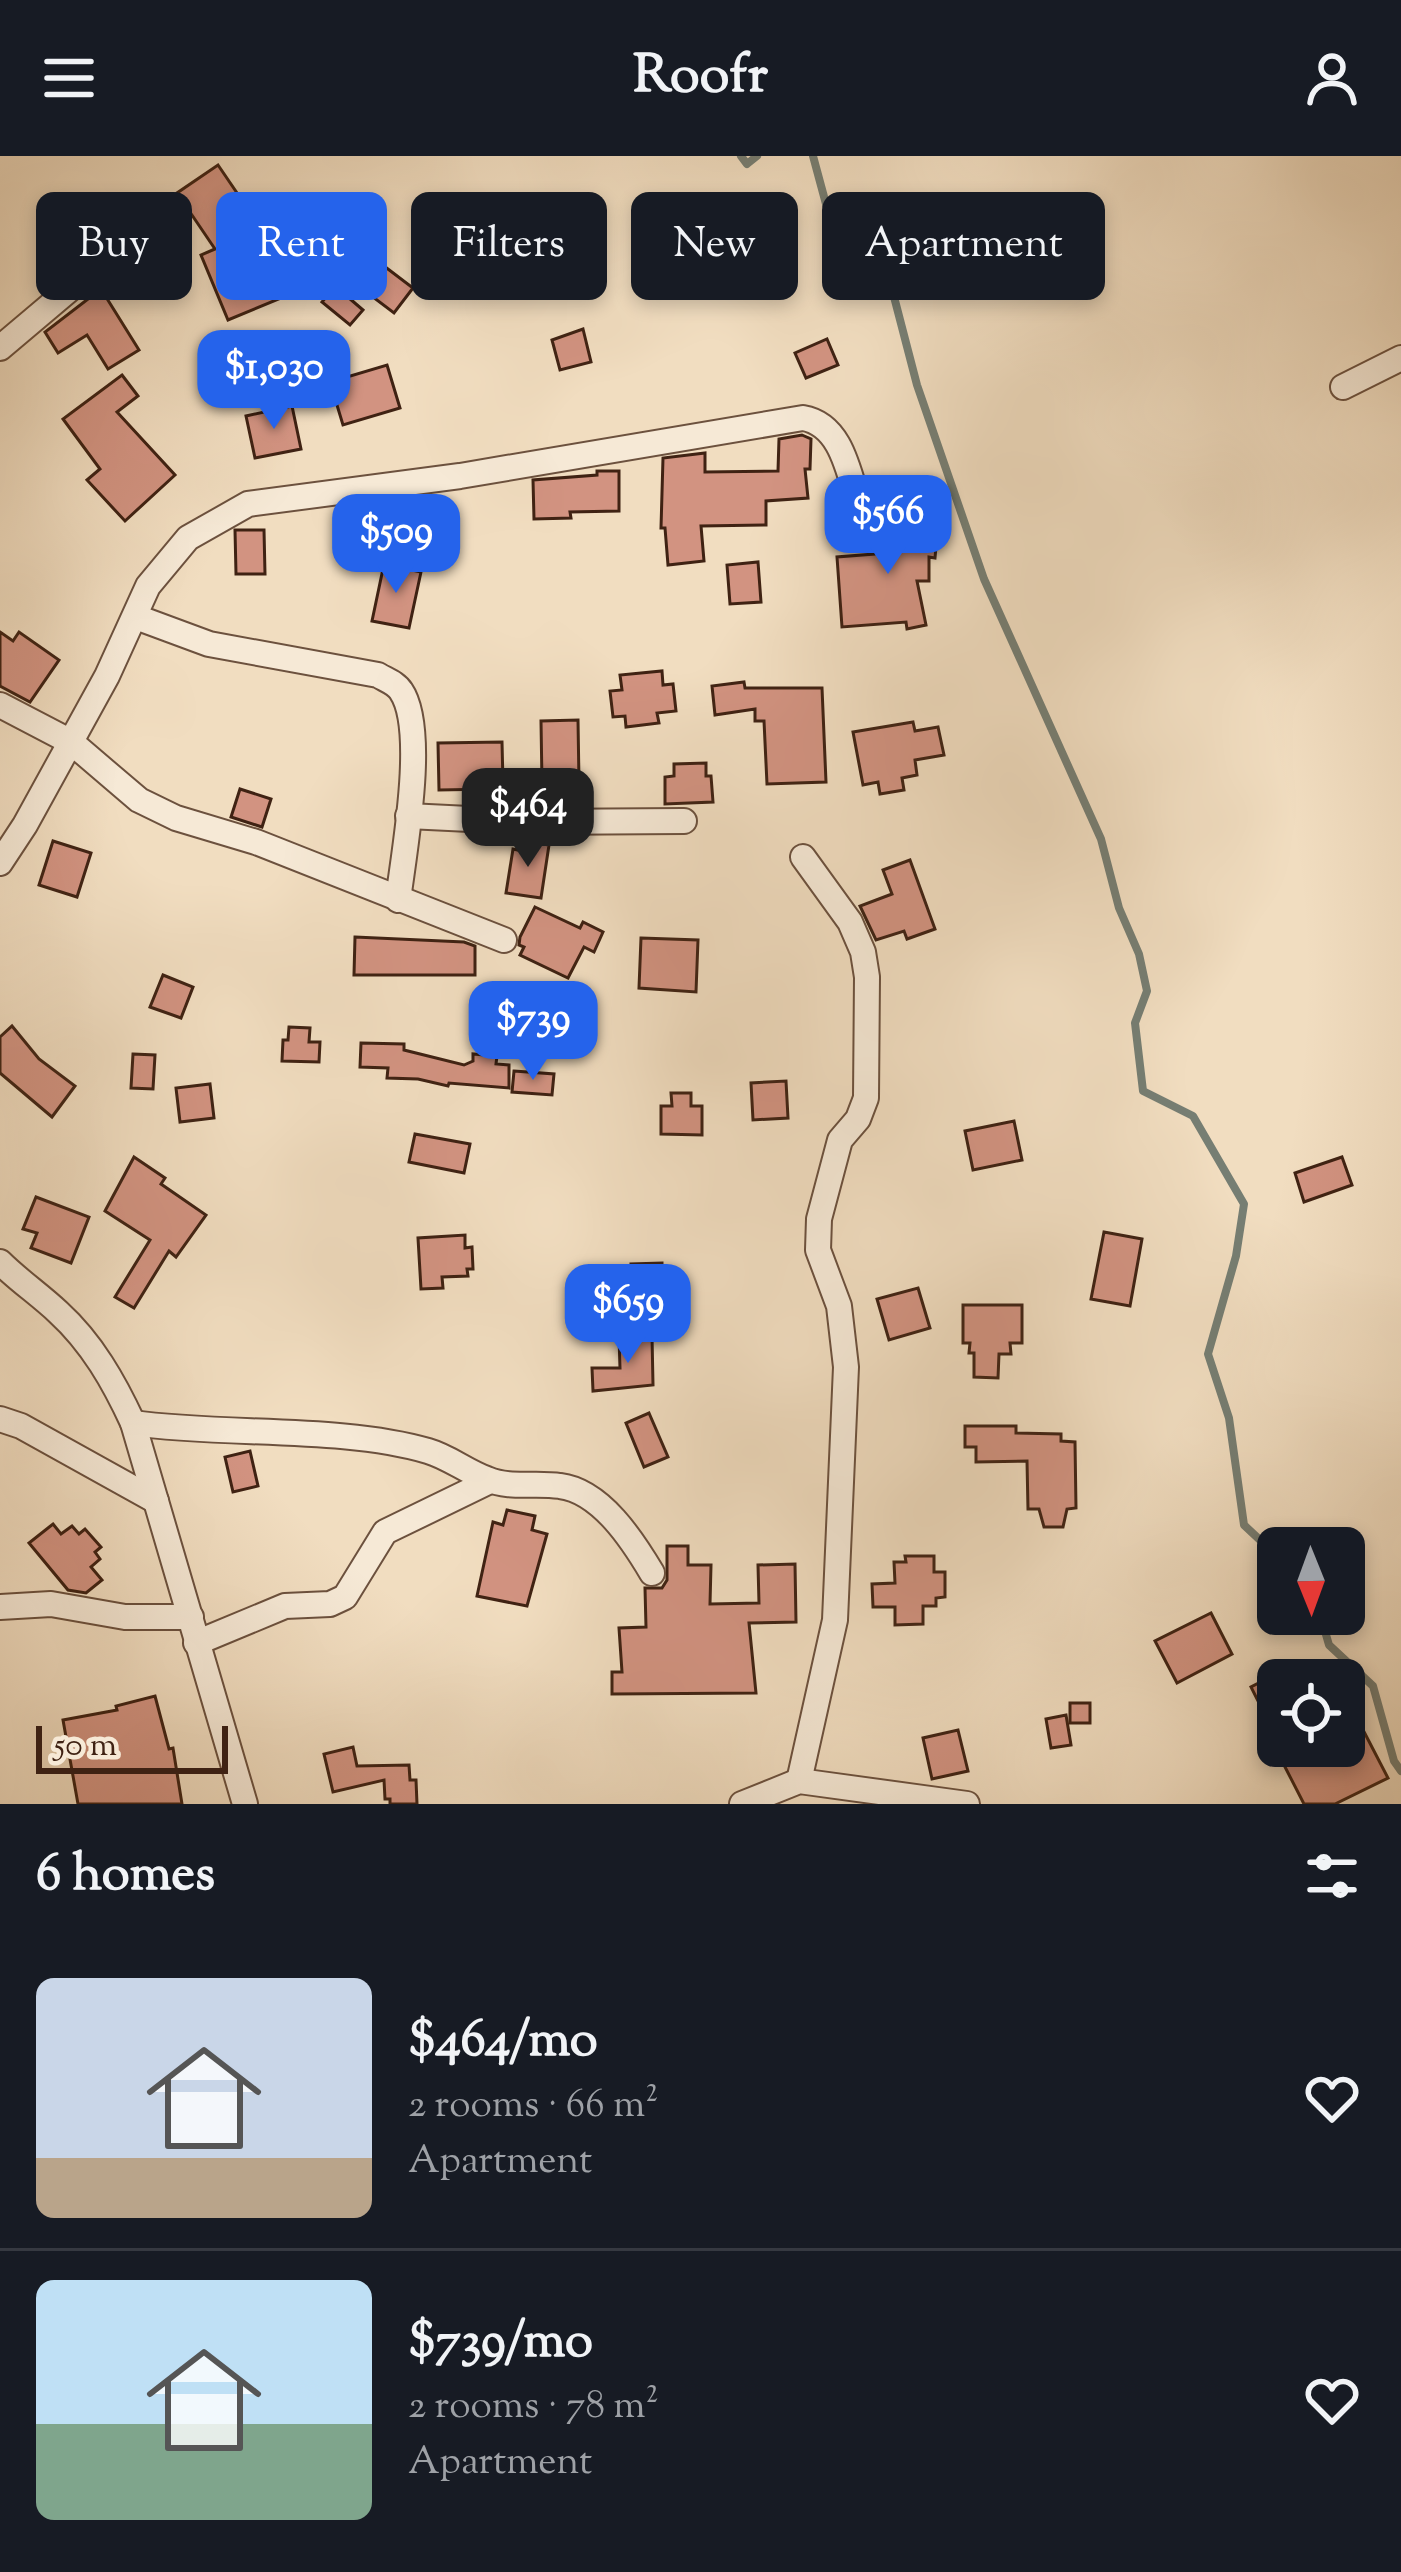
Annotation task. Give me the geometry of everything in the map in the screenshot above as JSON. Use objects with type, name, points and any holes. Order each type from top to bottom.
[{"type":"street","points":[[0,348],[57,300]]},
{"type":"street","points":[[1343,387],[1401,358]]},
{"type":"street","points":[[0,862],[71,742],[148,586],[188,538],[248,503],[460,476],[803,418],[819,421],[831,432],[856,495]]},
{"type":"street","points":[[136,617],[209,644],[378,676],[400,687],[410,711],[414,744],[398,900]]},
{"type":"street","points":[[0,706],[71,742],[139,800],[176,818],[256,842],[504,940]]},
{"type":"street","points":[[408,816],[530,822],[684,821]]},
{"type":"street","points":[[799,1781],[835,1619],[847,1367],[839,1306],[818,1250],[819,1220],[840,1140],[866,1098],[867,977],[850,922],[803,857]]},
{"type":"street","points":[[0,1262],[92,1349],[133,1423],[245,1804]]},
{"type":"street","points":[[0,1419],[156,1501]]},
{"type":"street","points":[[133,1423],[397,1444],[432,1452],[490,1481],[560,1486],[599,1507],[632,1540],[652,1573]]},
{"type":"street","points":[[196,1643],[285,1606],[330,1604],[345,1597],[385,1532],[490,1481]]},
{"type":"street","points":[[0,1607],[51,1604],[125,1617],[191,1617]]},
{"type":"street","points":[[742,1804],[799,1781],[968,1804]]},
{"type":"building","points":[[218,165],[236,192],[216,192],[216,291],[201,255],[215,249],[192,215],[192,192],[178,192]]},
{"type":"building","points":[[387,268],[411,286],[394,313],[377,300],[387,300]]},
{"type":"building","points":[[87,300],[108,300],[139,350],[108,369],[87,335],[58,353],[45,332]]},
{"type":"building","points":[[220,300],[276,300],[228,320]]},
{"type":"building","points":[[351,300],[363,310],[350,325],[322,302]]},
{"type":"building","points":[[583,329],[591,362],[560,370],[552,340]]},
{"type":"building","points":[[827,339],[838,365],[806,378],[795,353]]},
{"type":"building","points":[[387,365],[400,408],[343,425],[330,382]]},
{"type":"building","points":[[122,375],[138,396],[117,412],[175,475],[125,521],[87,480],[100,469],[63,419]]},
{"type":"building","points":[[292,406],[301,449],[255,458],[246,416]]},
{"type":"building","points":[[802,435],[811,439],[810,469],[805,469],[808,498],[766,501],[766,525],[701,526],[704,561],[668,565],[665,528],[661,528],[663,458],[705,453],[705,472],[778,471],[779,439]]},
{"type":"building","points":[[597,471],[619,471],[619,511],[534,519],[533,480],[597,475]]},
{"type":"building","points":[[872,524],[938,524],[935,558],[929,557],[929,581],[917,581],[926,625],[842,627],[837,557],[874,554]]},
{"type":"building","points":[[235,530],[264,530],[265,574],[236,574]]},
{"type":"building","points":[[758,562],[761,602],[730,604],[727,565]]},
{"type":"building","points":[[384,564],[421,572],[409,628],[372,621]]},
{"type":"building","points":[[0,632],[13,641],[19,632],[59,660],[30,702],[0,686]]},
{"type":"building","points":[[662,671],[663,685],[673,684],[676,711],[657,713],[659,723],[626,727],[625,716],[613,717],[610,691],[622,690],[620,675]]},
{"type":"building","points":[[744,682],[745,688],[822,688],[826,782],[767,784],[764,721],[755,721],[755,709],[715,715],[712,686]]},
{"type":"building","points":[[578,720],[579,782],[542,783],[541,721]]},
{"type":"building","points":[[913,722],[915,731],[938,727],[944,755],[915,760],[917,775],[902,778],[904,790],[880,794],[878,782],[863,785],[853,732]]},
{"type":"building","points":[[502,742],[503,783],[516,783],[516,804],[494,804],[494,789],[439,790],[438,743]]},
{"type":"building","points":[[706,763],[713,802],[665,804],[665,777],[674,776],[674,764]]},
{"type":"building","points":[[240,789],[271,799],[262,827],[231,817]]},
{"type":"building","points":[[53,841],[91,853],[77,897],[39,885]]},
{"type":"building","points":[[523,841],[549,845],[541,898],[506,893],[513,849],[522,851]]},
{"type":"building","points":[[910,860],[935,929],[907,939],[904,931],[876,940],[860,906],[892,894],[883,870]]},
{"type":"building","points":[[535,907],[580,928],[583,922],[603,932],[594,952],[584,947],[568,978],[520,955],[524,947],[519,945],[520,937]]},
{"type":"building","points":[[355,937],[464,942],[475,946],[475,975],[354,975]]},
{"type":"building","points":[[641,938],[698,940],[696,992],[639,988]]},
{"type":"building","points":[[163,975],[193,987],[181,1018],[150,1007]]},
{"type":"building","points":[[12,1026],[39,1059],[75,1086],[52,1117],[0,1073],[0,1037]]},
{"type":"building","points":[[289,1027],[310,1028],[309,1042],[320,1042],[319,1062],[282,1061]]},
{"type":"building","points":[[361,1043],[404,1044],[404,1050],[464,1065],[473,1061],[473,1054],[497,1056],[496,1064],[509,1065],[509,1088],[387,1078],[388,1068],[360,1067]]},
{"type":"building","points":[[133,1054],[155,1055],[153,1089],[131,1088]]},
{"type":"building","points":[[514,1071],[554,1074],[552,1095],[512,1092]]},
{"type":"building","points":[[786,1081],[788,1118],[753,1120],[751,1083]]},
{"type":"building","points":[[210,1084],[214,1118],[180,1122],[176,1088]]},
{"type":"building","points":[[671,1093],[691,1093],[691,1106],[702,1106],[702,1135],[661,1134],[661,1106],[672,1106]]},
{"type":"building","points":[[1014,1121],[1022,1160],[973,1170],[965,1131]]},
{"type":"building","points":[[415,1134],[470,1144],[464,1173],[409,1162]]},
{"type":"building","points":[[134,1157],[165,1178],[161,1184],[206,1215],[176,1257],[169,1251],[134,1308],[115,1297],[150,1240],[105,1211]]},
{"type":"building","points":[[1342,1157],[1352,1185],[1304,1202],[1295,1173]]},
{"type":"building","points":[[36,1197],[89,1217],[71,1263],[31,1248],[37,1233],[23,1229]]},
{"type":"building","points":[[1104,1232],[1142,1239],[1130,1306],[1091,1299]]},
{"type":"building","points":[[465,1235],[465,1248],[472,1247],[473,1269],[467,1269],[468,1276],[442,1277],[443,1288],[421,1289],[418,1238]]},
{"type":"building","points":[[662,1263],[663,1332],[633,1334],[631,1264]]},
{"type":"building","points":[[918,1288],[930,1328],[889,1340],[877,1299]]},
{"type":"building","points":[[963,1305],[1022,1305],[1022,1343],[1010,1343],[1011,1354],[999,1354],[998,1378],[974,1377],[974,1353],[969,1353],[970,1343],[963,1343]]},
{"type":"building","points":[[652,1336],[653,1385],[593,1391],[592,1368],[620,1368],[619,1337]]},
{"type":"building","points":[[649,1413],[668,1457],[644,1467],[626,1423]]},
{"type":"building","points":[[965,1426],[1016,1426],[1016,1433],[1061,1434],[1061,1441],[1075,1442],[1076,1508],[1067,1509],[1063,1527],[1044,1527],[1039,1509],[1028,1509],[1027,1461],[976,1462],[976,1447],[965,1447]]},
{"type":"building","points":[[250,1451],[258,1486],[233,1492],[225,1457]]},
{"type":"building","points":[[507,1510],[535,1516],[532,1530],[547,1534],[527,1606],[477,1596],[493,1522],[503,1525]]},
{"type":"building","points":[[53,1524],[61,1534],[72,1526],[79,1534],[85,1529],[101,1547],[95,1552],[100,1559],[91,1567],[102,1580],[86,1593],[68,1590],[29,1543]]},
{"type":"building","points":[[667,1546],[688,1546],[688,1565],[711,1565],[710,1604],[759,1603],[758,1565],[795,1564],[796,1622],[749,1623],[756,1693],[612,1694],[612,1672],[622,1672],[619,1628],[646,1627],[645,1588],[662,1588],[667,1580]]},
{"type":"building","points":[[905,1556],[934,1556],[934,1572],[945,1572],[945,1597],[936,1598],[936,1606],[923,1606],[923,1624],[895,1625],[895,1607],[873,1607],[872,1584],[895,1583],[894,1562],[906,1562]]},
{"type":"building","points":[[1211,1613],[1232,1654],[1177,1683],[1155,1641]]},
{"type":"building","points":[[155,1696],[169,1749],[173,1748],[182,1804],[78,1804],[63,1720],[117,1710],[116,1706]]},
{"type":"building","points":[[1070,1703],[1090,1703],[1090,1723],[1070,1723]]},
{"type":"building","points":[[1066,1715],[1071,1745],[1051,1748],[1046,1719]]},
{"type":"building","points":[[958,1730],[968,1771],[932,1779],[923,1738]]},
{"type":"building","points":[[1365,1734],[1388,1778],[1335,1804],[1304,1804],[1285,1767],[1365,1767]]},
{"type":"building","points":[[353,1747],[357,1766],[409,1765],[410,1780],[416,1780],[417,1804],[390,1804],[385,1799],[384,1780],[333,1792],[324,1754]]},
{"type":"waterway","points":[[741,156],[747,164],[757,156]]},
{"type":"waterway","points":[[813,156],[833,230],[886,266],[917,385],[984,579],[1101,839],[1147,991],[1135,1023],[1143,1091],[1193,1116],[1244,1204],[1236,1256],[1208,1354],[1229,1418],[1244,1525],[1257,1537]]},
{"type":"waterway","points":[[1326,1635],[1329,1645],[1373,1686],[1401,1771]]}]
